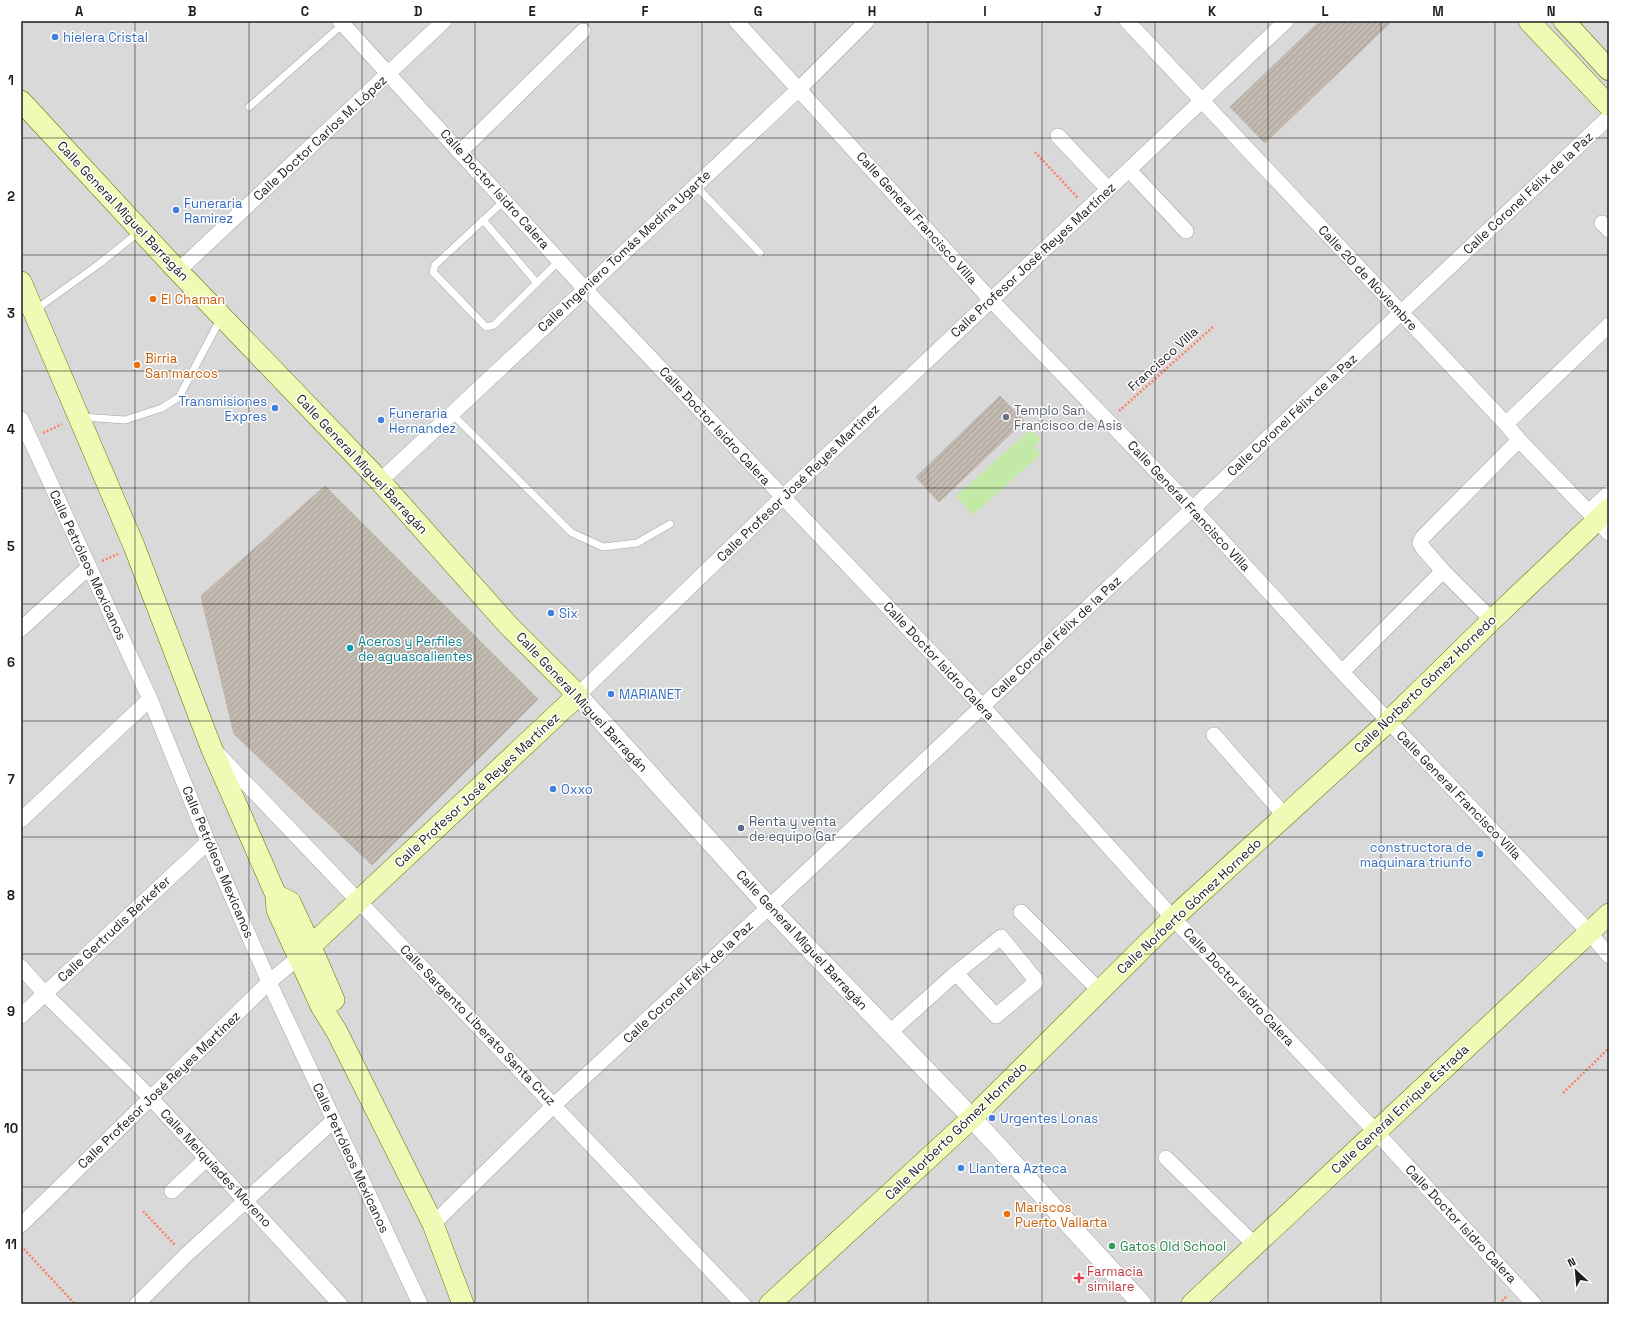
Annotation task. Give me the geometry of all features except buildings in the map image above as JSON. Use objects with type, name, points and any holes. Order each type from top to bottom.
[{"type":"main road","points":[[1529,21],[1609,106]]},
{"type":"main road","points":[[1564,21],[1609,70]]},
{"type":"main road","name":"Calle General Miguel Barragán","points":[[21,101],[178,271],[380,481],[508,625],[578,695]]},
{"type":"main road","points":[[21,282],[134,546],[211,747],[276,895],[290,902],[305,952],[334,1000],[337,1032],[433,1224],[463,1304]]},
{"type":"main road","name":"Calle Norberto Gómez Hornedo","points":[[770,1304],[972,1118],[1174,918],[1389,721],[1492,620],[1603,523]]},
{"type":"main road","name":"Calle Profesor José Reyes Martínez","points":[[305,952],[578,695]]},
{"type":"main road","name":"Calle General Enrique Estrada","points":[[1192,1304],[1609,914]]},
{"type":"street","name":"Calle Doctor Carlos M. López","points":[[178,271],[444,21]]},
{"type":"street","name":"Calle General Francisco Villa","points":[[736,21],[991,300],[1193,509],[1342,672],[1589,932],[1609,956]]},
{"type":"street","name":"Calle Ingeniero Tomás Medina Ugarte","points":[[380,481],[798,88],[867,21]]},
{"type":"street","name":"Calle 20 de Noviembre","points":[[1127,21],[1506,424],[1519,440],[1603,523]]},
{"type":"street","name":"Calle Profesor José Reyes Martínez","points":[[578,695],[783,497],[1286,21]]},
{"type":"street","name":"Calle Doctor Isidro Calera","points":[[341,23],[461,151],[584,288],[982,706],[1174,918],[1376,1132],[1534,1304]]},
{"type":"street","points":[[461,151],[583,32]]},
{"type":"street","name":"Calle Coronel Félix de la Paz","points":[[433,1224],[554,1105],[769,907],[1609,117]]},
{"type":"street","points":[[1058,136],[1108,189]]},
{"type":"street","points":[[1129,170],[1186,231]]},
{"type":"street","points":[[1506,424],[1609,325]]},
{"type":"street","name":"Calle Petróleos Mexicanos","points":[[22,422],[150,698],[208,842],[269,982],[420,1304]]},
{"type":"street","points":[[1492,620],[1443,571],[1420,543],[1422,538],[1519,440]]},
{"type":"street","name":"Calle Norberto Gómez Hornedo","points":[[1603,523],[1609,493]]},
{"type":"street","points":[[21,630],[89,567]]},
{"type":"street","points":[[1342,672],[1443,571]]},
{"type":"street","name":"Calle General Miguel Barragán","points":[[578,695],[769,907],[972,1118],[1142,1304]]},
{"type":"street","points":[[21,820],[150,698]]},
{"type":"street","points":[[1214,735],[1285,816]]},
{"type":"street","name":"Calle Sargento Liberato Santa Cruz","points":[[211,747],[743,1304]]},
{"type":"street","name":"Calle Gertrudis Berkefer","points":[[21,1016],[208,842]]},
{"type":"street","points":[[1022,912],[1100,991]]},
{"type":"street","points":[[889,1033],[956,973],[1001,937],[1036,982],[996,1016],[956,973]]},
{"type":"street","name":"Calle Profesor José Reyes Martínez","points":[[21,1225],[269,982],[305,952]]},
{"type":"street","name":"Calle Melquíades Moreno","points":[[21,967],[45,994],[150,1097],[340,1304]]},
{"type":"street","points":[[137,1304],[185,1256],[333,1121]]},
{"type":"street","points":[[1166,1158],[1255,1245]]},
{"type":"street","points":[[172,1191],[206,1159]]},
{"type":"lane","points":[[250,107],[341,23]]},
{"type":"lane","points":[[695,184],[760,253]]},
{"type":"lane","points":[[505,200],[435,265],[433,272],[486,327],[494,325],[560,260]]},
{"type":"lane","points":[[483,220],[536,283]]},
{"type":"lane","points":[[33,311],[99,264],[141,231]]},
{"type":"lane","points":[[78,417],[125,420],[162,408],[179,397],[222,317]]},
{"type":"lane","points":[[451,414],[572,533],[603,547],[637,543],[670,524]]},
{"type":"path","points":[[1036,152],[1088,208]]},
{"type":"path","name":"Francisco Villa","points":[[1108,421],[1213,327]]},
{"type":"path","points":[[30,439],[78,417]]},
{"type":"path","points":[[89,567],[134,546]]},
{"type":"path","points":[[1563,1093],[1609,1048]]},
{"type":"path","points":[[143,1211],[185,1256]]},
{"type":"path","points":[[21,1246],[75,1304]]},
{"type":"shaded area","points":[[21,21],[1609,21],[1609,1304],[21,1304]]},
{"type":"green space","points":[[1031,429],[1041,440],[1034,446],[1041,454],[973,515],[956,496]]},
{"type":"place","name":"hielera Cristal","points":[[55,37]]},
{"type":"place","name":"Funeraria Ramirez","points":[[176,210]]},
{"type":"place","name":"El Chaman","points":[[153,299]]},
{"type":"place","name":"Birria San marcos","points":[[137,365]]},
{"type":"place","name":"Transmisiones Expres","points":[[275,408]]},
{"type":"place","name":"Templo San Francisco de Asis","points":[[1006,417]]},
{"type":"place","name":"Funeraria Hernandez","points":[[381,420]]},
{"type":"place","name":"Six","points":[[551,613]]},
{"type":"place","name":"Aceros y Perfiles de aguascalientes","points":[[350,648]]},
{"type":"place","name":"MARIANET","points":[[611,694]]},
{"type":"place","name":"Oxxo","points":[[553,789]]},
{"type":"place","name":"Renta y venta de equipo Gar","points":[[741,828]]},
{"type":"place","name":"constructora de maquinara triunfo","points":[[1480,854]]},
{"type":"place","name":"Urgentes Lonas","points":[[992,1118]]},
{"type":"place","name":"Llantera Azteca","points":[[961,1168]]},
{"type":"place","name":"Mariscos Puerto Vallarta","points":[[1007,1214]]},
{"type":"place","name":"Gatos Old School","points":[[1112,1246]]},
{"type":"place","name":"Farmacia similare","points":[[1079,1278]]}]
